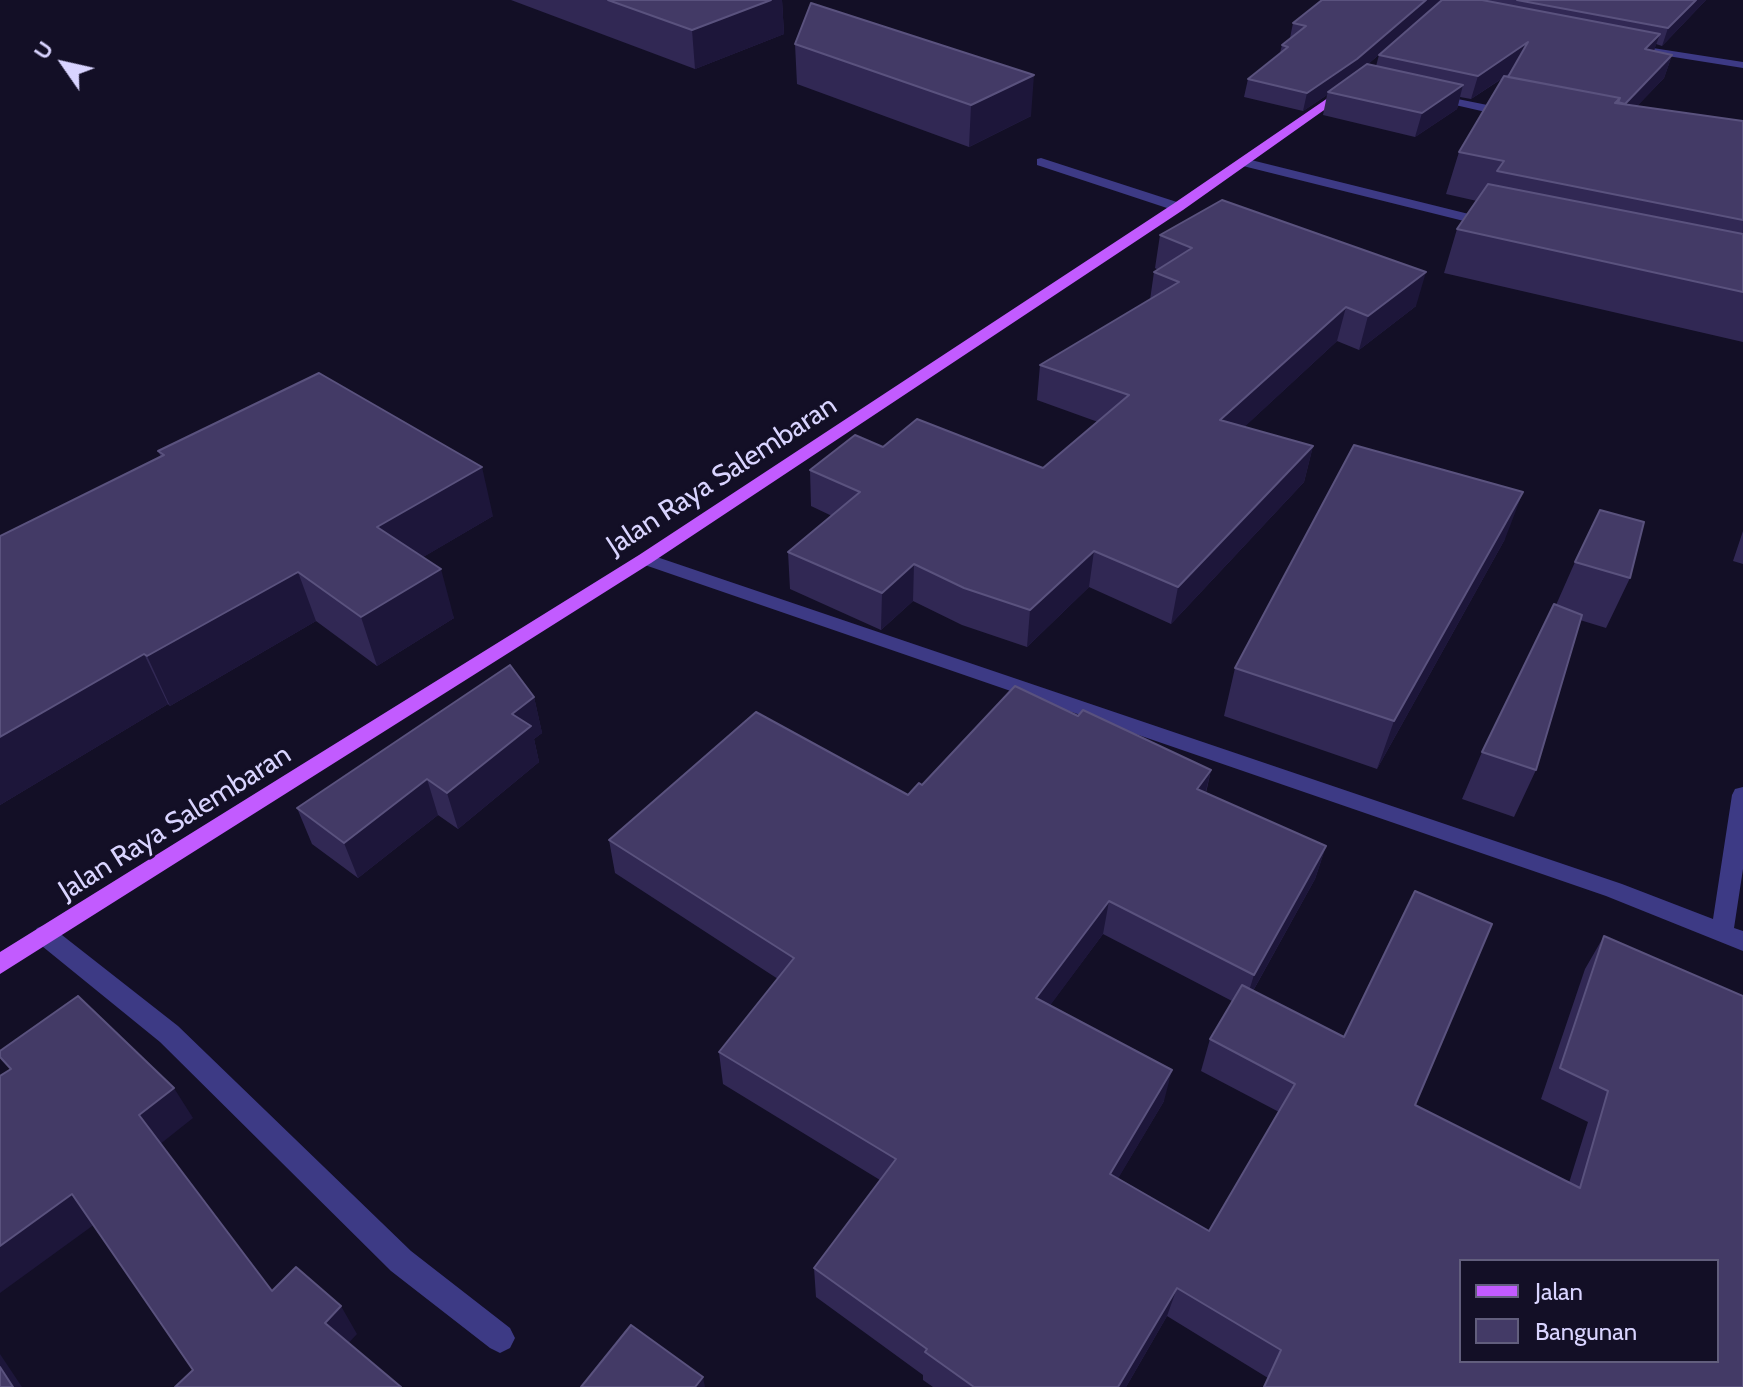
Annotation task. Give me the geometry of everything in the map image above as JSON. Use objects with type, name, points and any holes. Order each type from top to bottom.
[{"type":"main road","name":"Jalan Raya Salembaran","points":[[0,964],[645,559],[1178,207],[1359,81]]},
{"type":"street","points":[[1629,47],[1743,65]]},
{"type":"street","points":[[1421,94],[1522,117]]},
{"type":"street","points":[[1041,162],[1178,207]]},
{"type":"street","points":[[1243,162],[1497,225]]},
{"type":"street","points":[[645,559],[1599,885],[1733,937],[1743,795]]},
{"type":"street","points":[[45,935],[169,1034],[401,1261],[500,1338]]},
{"type":"building","points":[[608,0],[771,0],[692,30]]},
{"type":"building","points":[[1322,0],[1426,0],[1357,59],[1307,93],[1248,79],[1288,47],[1282,45],[1306,26],[1293,23]]},
{"type":"building","points":[[1442,0],[1482,0],[1660,34],[1645,49],[1672,55],[1625,104],[1618,102],[1620,98],[1508,77],[1528,42],[1478,76],[1379,55]]},
{"type":"building","points":[[1517,0],[1696,0],[1668,28]]},
{"type":"building","points":[[811,3],[1034,75],[971,105],[795,44]]},
{"type":"building","points":[[1367,64],[1463,85],[1422,113],[1328,92]]},
{"type":"building","points":[[1504,76],[1620,98],[1615,103],[1743,121],[1743,220],[1497,171],[1504,161],[1459,152]]},
{"type":"building","points":[[1488,184],[1743,234],[1743,292],[1457,229]]},
{"type":"building","points":[[1222,200],[1426,272],[1368,316],[1346,307],[1220,420],[1313,446],[1178,587],[1094,551],[1030,610],[964,588],[914,564],[882,593],[788,552],[860,492],[810,470],[855,435],[883,447],[917,419],[1043,468],[1129,395],[1040,365],[1179,282],[1154,272],[1192,248],[1160,235]]},
{"type":"building","points":[[319,373],[482,467],[377,527],[441,569],[361,617],[298,572],[147,656],[144,654],[0,737],[0,536],[164,455],[158,451]]},
{"type":"building","points":[[1354,445],[1523,492],[1394,721],[1235,668]]},
{"type":"building","points":[[1600,510],[1644,522],[1630,578],[1575,562]]},
{"type":"building","points":[[1554,604],[1582,615],[1536,770],[1482,752]]},
{"type":"building","points":[[510,665],[534,697],[512,714],[531,726],[447,793],[427,779],[344,843],[297,808]]},
{"type":"building","points":[[1015,686],[1078,716],[1083,710],[1211,770],[1197,789],[1326,846],[1254,975],[1109,901],[1036,998],[1172,1070],[1110,1174],[1209,1231],[1295,1084],[1210,1039],[1242,985],[1344,1037],[1415,891],[1492,924],[1415,1105],[1580,1188],[1608,1091],[1560,1068],[1604,936],[1743,996],[1743,1387],[1264,1387],[1281,1350],[1177,1288],[1118,1387],[974,1387],[925,1352],[927,1349],[814,1268],[896,1159],[719,1052],[794,958],[609,840],[756,712],[908,795],[919,783],[922,785]]},
{"type":"building","points":[[78,996],[174,1088],[139,1115],[272,1291],[296,1267],[341,1306],[325,1323],[401,1387],[175,1387],[193,1370],[72,1194],[0,1246],[0,1076],[11,1069],[0,1057],[0,1051]]},
{"type":"building","points":[[631,1325],[703,1377],[695,1387],[581,1387]]},
{"type":"building","points":[[0,1367],[13,1387],[0,1387]]}]
